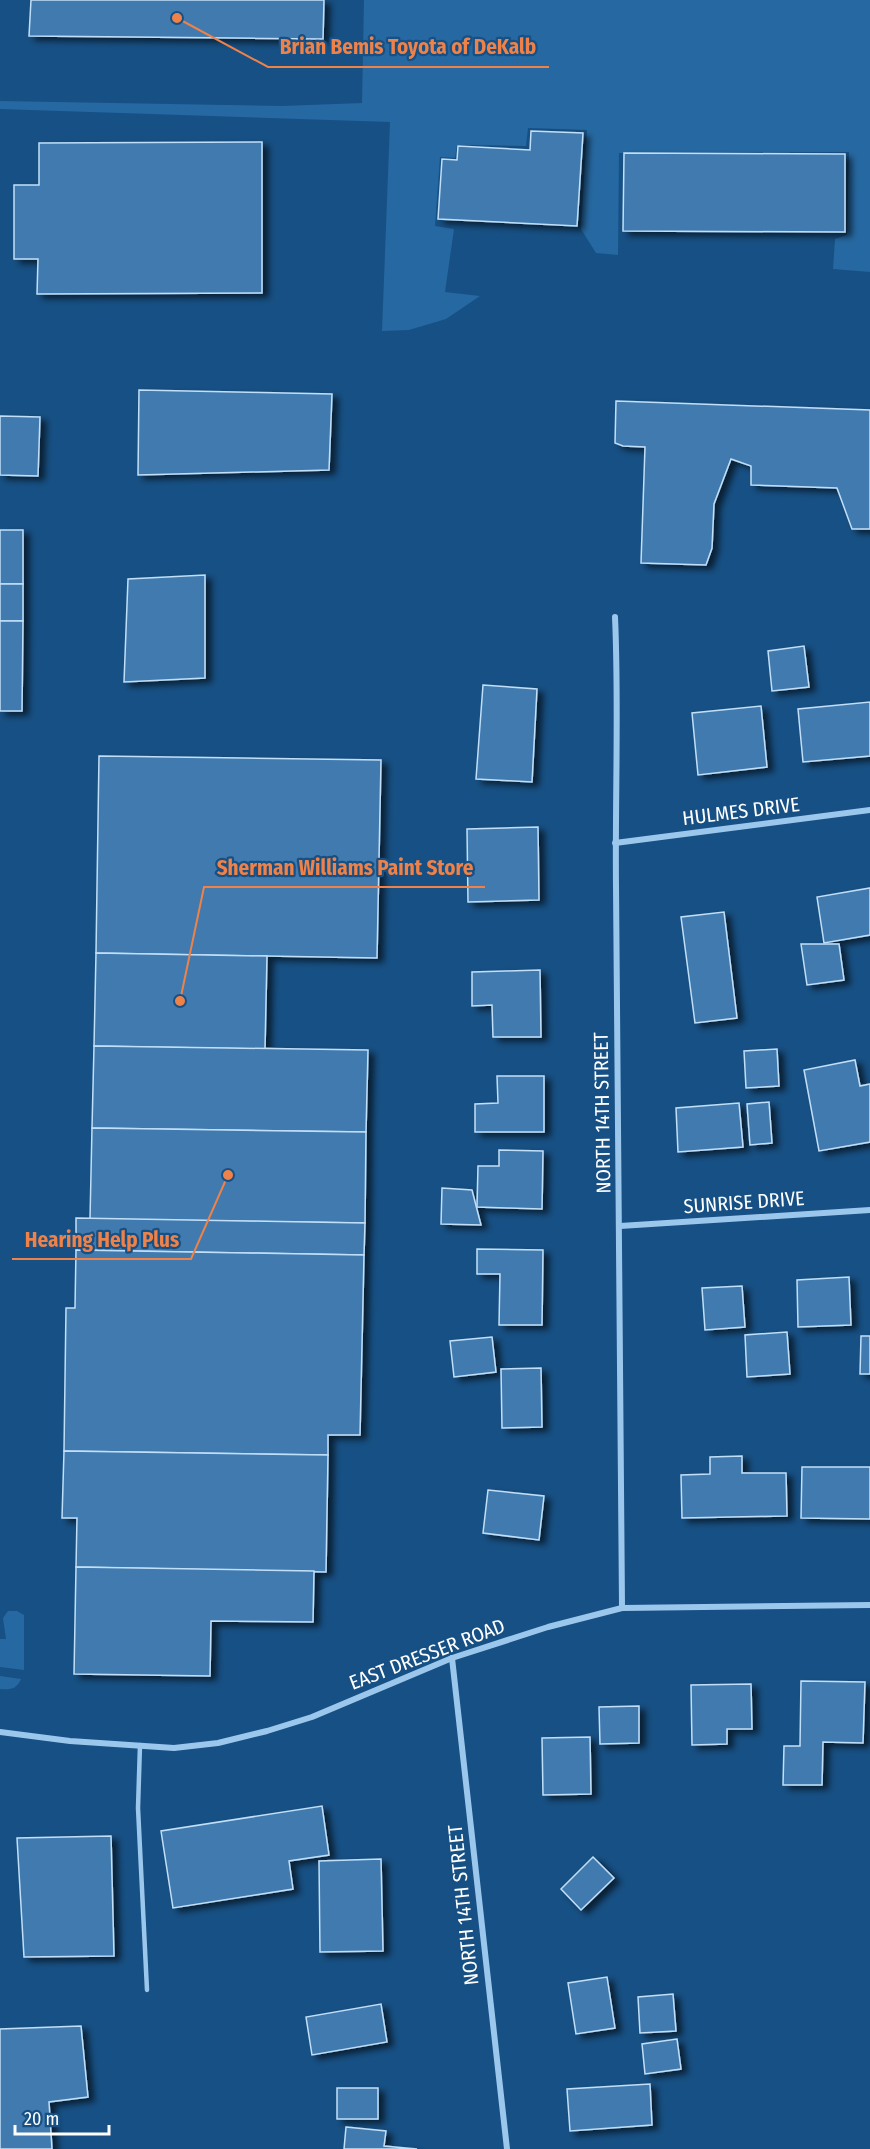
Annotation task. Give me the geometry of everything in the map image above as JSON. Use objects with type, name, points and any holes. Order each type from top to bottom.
[{"type":"street","name":"NORTH 14TH STREET","points":[[615,617],[618,674],[615,843],[622,1608]]},
{"type":"street","name":"HULMES DRIVE","points":[[615,843],[870,810]]},
{"type":"street","name":"SUNRISE DRIVE","points":[[620,1226],[870,1210]]},
{"type":"street","name":"EAST DRESSER ROAD","points":[[0,1732],[70,1741],[174,1748],[218,1743],[312,1717],[452,1658],[548,1627],[622,1608],[870,1605]]},
{"type":"street","name":"NORTH 14TH STREET","points":[[452,1658],[507,2149]]},
{"type":"lane","points":[[140,1745],[138,1808],[147,1990]]},
{"type":"shaded area","points":[[364,0],[870,0],[870,272],[833,269],[835,239],[847,235],[849,152],[619,153],[618,255],[596,253],[581,229],[587,130],[528,128],[526,146],[457,145],[455,158],[440,157],[435,226],[454,229],[445,292],[480,296],[446,319],[409,330],[382,331],[390,122],[0,109],[0,101],[282,106],[362,103]]},
{"type":"shaded area","points":[[8,1611],[17,1611],[24,1615],[24,1670],[0,1667],[0,1639],[6,1639],[3,1618]]},
{"type":"shaded area","points":[[0,1676],[21,1679],[13,1688],[0,1689]]},
{"type":"building","points":[[31,0],[324,0],[323,39],[29,36]]},
{"type":"building","points":[[531,131],[583,133],[577,226],[438,219],[442,159],[457,160],[458,146],[530,150]]},
{"type":"building","points":[[262,142],[262,293],[37,294],[38,259],[14,259],[14,185],[39,185],[39,143]]},
{"type":"building","points":[[624,153],[845,154],[845,232],[623,231]]},
{"type":"building","points":[[139,390],[332,394],[329,470],[138,475]]},
{"type":"building","points":[[616,401],[870,410],[870,529],[852,529],[837,488],[751,485],[751,466],[731,459],[714,504],[712,548],[706,565],[641,563],[645,447],[623,446],[615,443]]},
{"type":"building","points":[[0,416],[40,417],[38,476],[0,475]]},
{"type":"building","points":[[0,530],[23,530],[23,584],[0,584]]},
{"type":"building","points":[[205,575],[205,678],[124,682],[128,579]]},
{"type":"building","points":[[0,584],[23,584],[23,621],[0,621]]},
{"type":"building","points":[[0,621],[23,621],[22,711],[0,711]]},
{"type":"building","points":[[804,646],[809,687],[772,691],[768,651]]},
{"type":"building","points":[[483,685],[537,689],[532,782],[476,779]]},
{"type":"building","points":[[870,702],[870,756],[803,762],[798,709]]},
{"type":"building","points":[[761,706],[767,767],[698,775],[692,713]]},
{"type":"building","points":[[99,756],[381,760],[377,958],[96,953]]},
{"type":"building","points":[[538,827],[539,900],[468,902],[467,829]]},
{"type":"building","points":[[870,888],[870,935],[824,943],[817,897]]},
{"type":"building","points":[[724,912],[737,1018],[695,1023],[681,917]]},
{"type":"building","points":[[801,944],[839,944],[844,980],[807,985]]},
{"type":"building","points":[[96,953],[267,956],[265,1049],[94,1046]]},
{"type":"building","points":[[540,970],[541,1037],[493,1037],[492,1005],[472,1006],[472,972]]},
{"type":"building","points":[[94,1046],[368,1050],[366,1132],[92,1128]]},
{"type":"building","points":[[777,1049],[779,1086],[746,1088],[744,1051]]},
{"type":"building","points":[[855,1060],[860,1086],[870,1084],[870,1142],[819,1151],[804,1070]]},
{"type":"building","points":[[497,1076],[544,1076],[544,1132],[475,1132],[475,1104],[498,1103]]},
{"type":"building","points":[[769,1102],[772,1143],[750,1145],[747,1104]]},
{"type":"building","points":[[739,1103],[743,1147],[678,1152],[676,1108]]},
{"type":"building","points":[[92,1128],[366,1132],[365,1223],[90,1219]]},
{"type":"building","points":[[499,1150],[543,1151],[542,1209],[477,1207],[478,1166],[499,1166]]},
{"type":"building","points":[[442,1188],[472,1190],[481,1225],[441,1224]]},
{"type":"building","points":[[76,1218],[365,1223],[364,1255],[76,1250]]},
{"type":"building","points":[[477,1249],[543,1250],[542,1325],[499,1325],[500,1274],[477,1274]]},
{"type":"building","points":[[76,1250],[364,1255],[360,1435],[328,1435],[328,1455],[64,1451],[66,1308],[75,1308]]},
{"type":"building","points":[[849,1277],[851,1325],[798,1327],[797,1280]]},
{"type":"building","points":[[742,1286],[745,1327],[705,1330],[702,1288]]},
{"type":"building","points":[[787,1332],[790,1374],[747,1377],[745,1335]]},
{"type":"building","points":[[861,1336],[870,1336],[870,1374],[860,1374]]},
{"type":"building","points":[[492,1337],[496,1372],[454,1377],[450,1341]]},
{"type":"building","points":[[541,1368],[542,1427],[502,1428],[501,1369]]},
{"type":"building","points":[[64,1451],[328,1455],[326,1572],[76,1567],[77,1518],[62,1518]]},
{"type":"building","points":[[742,1456],[742,1473],[786,1473],[787,1516],[682,1518],[681,1475],[710,1474],[710,1457]]},
{"type":"building","points":[[802,1467],[870,1467],[870,1519],[801,1518]]},
{"type":"building","points":[[488,1490],[544,1496],[539,1540],[483,1533]]},
{"type":"building","points":[[76,1567],[314,1571],[313,1622],[211,1621],[210,1676],[74,1674]]},
{"type":"building","points":[[801,1681],[865,1682],[863,1743],[823,1742],[822,1785],[783,1785],[784,1746],[800,1746]]},
{"type":"building","points":[[751,1684],[752,1729],[727,1729],[727,1744],[692,1745],[691,1685]]},
{"type":"building","points":[[639,1706],[639,1743],[600,1744],[599,1707]]},
{"type":"building","points":[[590,1737],[591,1794],[543,1795],[542,1738]]},
{"type":"building","points":[[322,1806],[329,1855],[289,1861],[293,1889],[173,1908],[161,1831]]},
{"type":"building","points":[[111,1836],[114,1956],[24,1957],[17,1838]]},
{"type":"building","points":[[593,1857],[614,1878],[581,1910],[561,1889]]},
{"type":"building","points":[[381,1859],[383,1951],[320,1952],[319,1861]]},
{"type":"building","points":[[607,1977],[615,2028],[576,2034],[568,1983]]},
{"type":"building","points":[[673,1994],[676,2031],[640,2033],[638,1997]]},
{"type":"building","points":[[381,2004],[387,2042],[312,2055],[306,2017]]},
{"type":"building","points":[[81,2026],[88,2097],[49,2102],[52,2149],[0,2149],[0,2029]]},
{"type":"building","points":[[677,2039],[681,2069],[645,2074],[642,2044]]},
{"type":"building","points":[[650,2084],[652,2125],[570,2131],[567,2089]]},
{"type":"building","points":[[337,2088],[378,2088],[378,2119],[337,2119]]},
{"type":"building","points":[[346,2127],[386,2131],[384,2146],[417,2149],[344,2149]]},
{"type":"place","name":"Brian Bemis Toyota of DeKalb","points":[[177,18]]},
{"type":"place","name":"Sherman Williams Paint Store","points":[[180,1001]]},
{"type":"place","name":"Hearing Help Plus","points":[[228,1175]]}]
